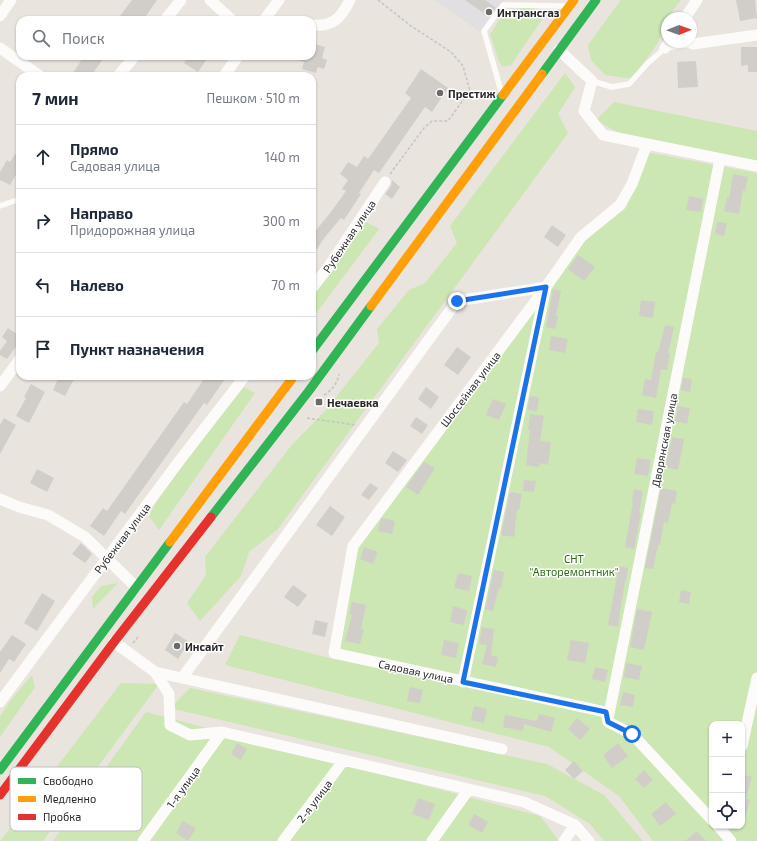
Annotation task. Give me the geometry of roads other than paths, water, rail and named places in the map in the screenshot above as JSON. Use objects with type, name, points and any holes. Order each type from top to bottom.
[{"type":"highway","points":[[21,767],[114,642],[308,392],[596,0]]},
{"type":"highway","points":[[316,346],[571,3]]},
{"type":"highway","points":[[0,770],[291,380]]},
{"type":"highway","points":[[0,795],[10,782]]},
{"type":"street","points":[[0,16],[11,0]]},
{"type":"street","points":[[168,16],[181,0]]},
{"type":"street","points":[[210,0],[228,16]]},
{"type":"street","points":[[267,16],[279,0]]},
{"type":"street","points":[[316,25],[323,26],[333,22],[345,9],[350,0]]},
{"type":"street","points":[[689,12],[697,0]]},
{"type":"street","points":[[697,43],[757,35]]},
{"type":"street","points":[[0,48],[16,59]]},
{"type":"street","points":[[559,50],[592,81],[584,111],[603,135],[757,166]]},
{"type":"street","points":[[17,60],[34,72]]},
{"type":"street","points":[[121,72],[132,60]]},
{"type":"street","points":[[227,72],[235,60]]},
{"type":"street","name":"Шоссейная улица","points":[[334,653],[353,546],[546,287],[581,237],[620,205],[632,184],[647,144]]},
{"type":"street","name":"Дворянская улица","points":[[608,722],[720,159]]},
{"type":"street","name":"Рубежная улица","points":[[316,283],[327,269],[384,182]]},
{"type":"street","points":[[182,678],[457,301],[546,287],[463,682]]},
{"type":"street","points":[[0,386],[16,364]]},
{"type":"street","name":"Рубежная улица","points":[[0,702],[242,380]]},
{"type":"street","points":[[0,499],[18,507],[48,515],[85,537],[136,587]]},
{"type":"street","points":[[114,642],[155,672],[169,694],[170,725],[190,735],[222,732],[524,802],[575,825],[589,841]]},
{"type":"street","name":"Садовая улица","points":[[334,653],[606,712],[608,722],[632,734],[709,817]]},
{"type":"street","points":[[155,672],[502,749]]},
{"type":"street","points":[[745,732],[757,678]]},
{"type":"street","name":"1-я улица","points":[[143,841],[222,732]]},
{"type":"street","name":"2-я улица","points":[[284,841],[344,760]]},
{"type":"street","points":[[432,841],[469,789]]},
{"type":"street","points":[[564,841],[575,825]]},
{"type":"street","points":[[723,829],[731,841]]},
{"type":"lane","points":[[502,96],[484,31],[503,5],[571,3]]},
{"type":"lane","points":[[592,81],[612,87],[628,84],[664,48]]},
{"type":"lane","points":[[0,206],[16,200]]},
{"type":"place","name":"Интрансгаз","points":[[489,12]]},
{"type":"place","name":"Престиж","points":[[440,93]]},
{"type":"place","name":"Нечаевка","points":[[319,402]]},
{"type":"place","name":"Инсайт","points":[[177,646]]},
{"type":"park label","name":"СНТ \"Авторемонтник\"","points":[[574,564]]}]
